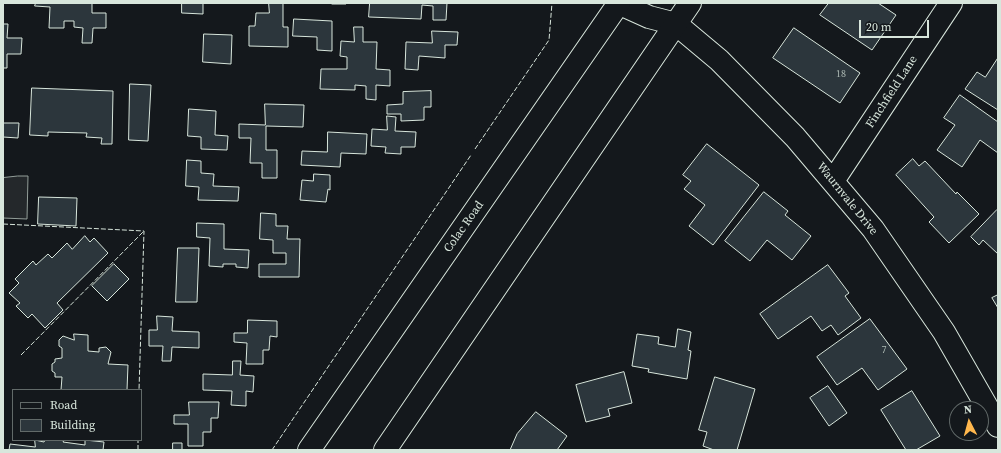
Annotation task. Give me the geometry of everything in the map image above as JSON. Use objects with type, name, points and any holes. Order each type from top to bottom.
[{"type":"main road","name":"Waurnvale Drive","points":[[619,3],[649,17],[676,24],[718,60],[795,137],[873,229],[944,332],[998,426]]},
{"type":"main road","name":"Colac Road","points":[[309,450],[619,3]]},
{"type":"main road","points":[[385,450],[690,3]]},
{"type":"main road","name":"Finchfield Lane","points":[[833,181],[951,3]]},
{"type":"shaded area","points":[[28,176],[27,219],[3,218],[3,178]]},
{"type":"building","points":[[36,3],[92,3],[92,13],[106,13],[106,28],[93,28],[92,43],[82,43],[83,28],[74,27],[74,21],[64,21],[64,28],[49,28],[50,7],[35,6]]},
{"type":"building","points":[[182,3],[203,3],[203,14],[182,13]]},
{"type":"building","points":[[269,3],[283,3],[283,27],[288,27],[288,47],[249,46],[249,26],[255,26],[256,13],[269,13]]},
{"type":"building","points":[[346,3],[346,4],[332,4]]},
{"type":"building","points":[[370,3],[447,3],[446,20],[433,20],[433,6],[422,5],[421,19],[369,17]]},
{"type":"building","points":[[829,3],[878,3],[896,15],[872,50],[820,15]]},
{"type":"building","points":[[294,19],[332,21],[332,51],[317,50],[317,37],[293,36]]},
{"type":"building","points":[[3,24],[8,24],[7,38],[22,38],[21,54],[7,54],[7,68],[3,68]]},
{"type":"building","points":[[354,27],[363,27],[363,42],[377,42],[376,69],[390,70],[390,86],[376,85],[376,100],[366,99],[366,86],[355,85],[355,90],[320,89],[321,69],[347,69],[347,57],[340,56],[341,41],[354,42]]},
{"type":"building","points":[[794,28],[860,73],[840,103],[773,58]]},
{"type":"building","points":[[432,31],[458,32],[457,45],[445,45],[445,58],[419,56],[418,70],[405,69],[406,42],[432,43]]},
{"type":"building","points":[[204,34],[232,35],[231,64],[203,62]]},
{"type":"building","points":[[998,58],[998,110],[965,89],[977,72],[985,77]]},
{"type":"building","points":[[130,84],[151,85],[148,141],[129,140]]},
{"type":"building","points":[[32,88],[113,91],[112,144],[101,144],[102,138],[86,137],[87,133],[48,132],[48,136],[30,135]]},
{"type":"building","points":[[431,91],[431,107],[424,107],[424,120],[401,121],[401,114],[387,114],[387,105],[403,104],[403,92]]},
{"type":"building","points":[[960,95],[998,122],[998,153],[980,140],[962,167],[937,150],[955,125],[944,118]]},
{"type":"building","points":[[265,104],[304,105],[303,127],[266,126],[266,150],[277,150],[277,178],[262,178],[262,163],[250,163],[251,138],[239,138],[239,124],[265,125]]},
{"type":"building","points":[[189,109],[216,111],[215,135],[228,136],[227,150],[201,149],[201,137],[188,136]]},
{"type":"building","points":[[387,116],[396,117],[395,131],[416,132],[415,147],[401,147],[401,154],[385,153],[386,147],[371,146],[372,129],[387,130]]},
{"type":"building","points":[[3,123],[19,123],[18,138],[3,137]]},
{"type":"building","points":[[328,132],[367,134],[366,154],[341,153],[340,167],[301,165],[302,151],[327,152]]},
{"type":"building","points":[[707,144],[759,185],[713,245],[689,226],[705,205],[684,189],[691,181],[683,175]]},
{"type":"building","points":[[913,159],[919,166],[925,161],[956,194],[957,192],[979,214],[949,243],[929,222],[934,217],[896,175]]},
{"type":"building","points":[[187,160],[201,161],[201,173],[214,174],[213,186],[239,187],[238,201],[198,200],[199,187],[186,186]]},
{"type":"building","points":[[314,174],[330,175],[330,190],[328,189],[326,202],[300,200],[302,180],[313,181]]},
{"type":"building","points":[[764,192],[788,211],[785,215],[811,236],[792,260],[767,240],[750,261],[725,241]]},
{"type":"building","points":[[39,197],[77,198],[76,226],[38,224]]},
{"type":"building","points":[[997,210],[998,254],[983,240],[979,245],[971,237]]},
{"type":"building","points":[[261,213],[276,214],[276,226],[288,226],[287,239],[300,239],[299,277],[259,277],[259,264],[286,264],[286,253],[273,253],[273,240],[260,239]]},
{"type":"building","points":[[197,223],[224,224],[224,249],[249,250],[248,268],[236,267],[236,264],[223,264],[223,267],[209,266],[210,238],[197,237]]},
{"type":"building","points":[[85,236],[90,242],[94,238],[108,253],[57,303],[63,310],[45,328],[32,314],[28,318],[16,306],[20,303],[9,293],[19,283],[15,279],[33,261],[36,265],[48,254],[52,258],[67,243],[72,249]]},
{"type":"building","points":[[178,248],[199,248],[197,302],[176,302]]},
{"type":"building","points":[[114,264],[129,279],[107,301],[92,286]]},
{"type":"building","points":[[828,265],[849,293],[845,296],[861,318],[838,335],[831,325],[822,331],[811,316],[778,339],[760,314]]},
{"type":"building","points":[[998,295],[998,308],[992,298]]},
{"type":"building","points":[[157,316],[173,317],[172,331],[199,332],[199,348],[172,347],[171,361],[162,361],[163,346],[149,346],[149,330],[157,330]]},
{"type":"building","points":[[870,319],[907,369],[878,390],[862,368],[837,385],[817,357]]},
{"type":"building","points":[[248,320],[277,321],[277,337],[270,336],[269,350],[263,350],[263,364],[246,364],[247,343],[234,342],[234,333],[247,333]]},
{"type":"building","points":[[678,329],[691,332],[688,350],[691,351],[687,379],[648,372],[649,369],[632,366],[637,334],[659,337],[658,344],[675,347]]},
{"type":"building","points":[[74,334],[88,335],[88,351],[99,352],[99,348],[106,347],[111,352],[108,364],[128,365],[127,389],[61,389],[62,377],[55,377],[55,373],[52,371],[52,364],[55,362],[55,359],[62,358],[62,348],[59,346],[59,340],[63,336],[74,340]]},
{"type":"building","points":[[233,361],[241,361],[240,375],[254,376],[253,392],[246,391],[246,406],[231,405],[232,391],[203,390],[203,374],[232,375]]},
{"type":"building","points":[[624,372],[632,403],[608,409],[610,416],[586,422],[576,385]]},
{"type":"building","points":[[715,377],[755,389],[737,450],[714,450],[703,446],[707,432],[699,430]]},
{"type":"building","points":[[828,386],[847,413],[829,426],[810,398]]},
{"type":"building","points":[[912,391],[940,436],[916,450],[906,450],[881,410]]},
{"type":"building","points":[[189,402],[219,402],[218,418],[211,418],[211,432],[203,432],[203,446],[188,446],[188,424],[174,424],[174,415],[189,415]]},
{"type":"building","points":[[536,412],[567,436],[557,450],[510,450],[517,434]]},
{"type":"building","points":[[35,441],[64,441],[85,445],[85,441],[104,442],[103,450],[9,450],[10,444],[35,447]]},
{"type":"building","points":[[173,443],[182,443],[182,450],[173,450]]},
{"type":"fence","points":[[475,149],[549,40],[552,3]]},
{"type":"fence","points":[[272,450],[471,155]]},
{"type":"fence","points":[[3,224],[144,231],[139,389]]},
{"type":"fence","points":[[21,355],[144,231]]},
{"type":"fence","points":[[138,441],[138,450]]}]
